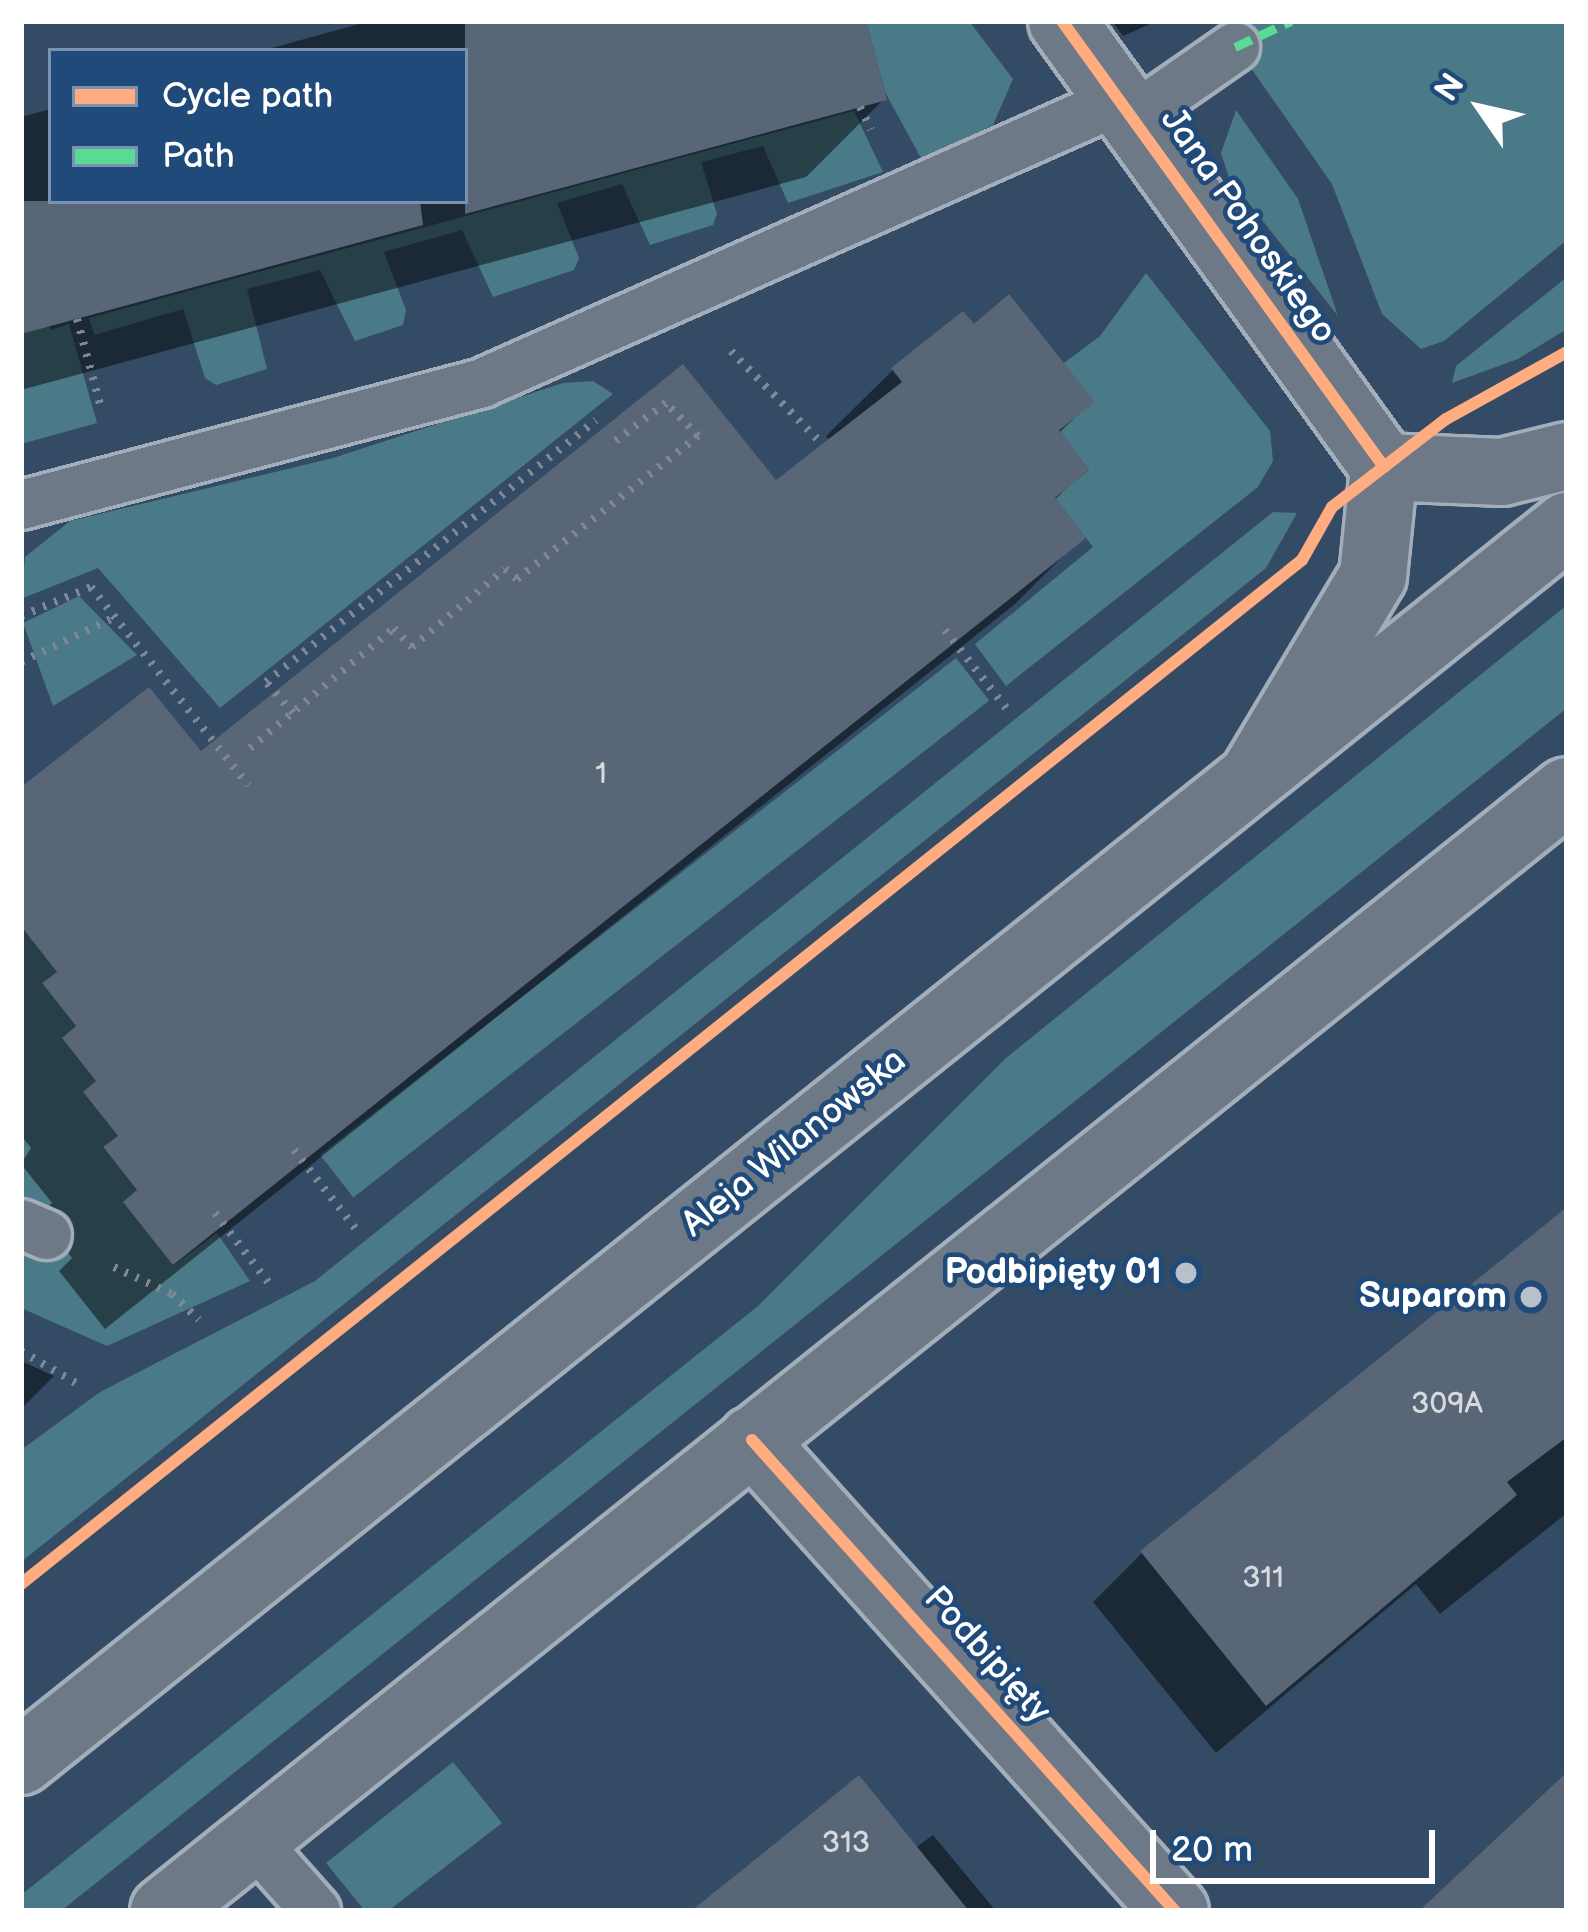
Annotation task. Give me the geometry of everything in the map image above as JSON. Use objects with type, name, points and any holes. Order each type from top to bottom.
[{"type":"main road","name":"Jana Pohoskiego","points":[[1062,21],[1384,467]]},
{"type":"main road","points":[[1254,775],[1373,576],[1384,467],[1502,472],[1567,456]]},
{"type":"main road","name":"Aleja Wilanowska","points":[[21,1762],[1567,526]]},
{"type":"main road","points":[[164,1911],[1567,791]]},
{"type":"main road","name":"Podbipięty","points":[[752,1440],[1175,1911]]},
{"type":"lane","points":[[21,506],[482,383],[1128,108],[1235,47]]},
{"type":"lane","points":[[253,1840],[316,1911]]},
{"type":"path","points":[[77,319],[104,420]]},
{"type":"path","points":[[727,347],[822,444]]},
{"type":"path","points":[[250,748],[394,628],[412,647],[505,569],[517,579],[698,436],[666,403],[615,441]]},
{"type":"path","points":[[293,712],[266,682],[603,414]]},
{"type":"path","points":[[21,616],[91,587],[248,785]]},
{"type":"path","points":[[21,662],[115,617]]},
{"type":"path","points":[[945,630],[1006,709]]},
{"type":"path","points":[[294,1150],[356,1228]]},
{"type":"path","points":[[215,1214],[271,1286]]},
{"type":"path","points":[[34,1230],[172,1294],[199,1320]]},
{"type":"path","points":[[21,1351],[81,1386]]},
{"type":"shaded area","points":[[866,21],[969,21],[1013,79],[993,125],[922,160],[885,92]]},
{"type":"shaded area","points":[[1218,21],[1567,21],[1567,240],[1444,341],[1421,349],[1382,314],[1332,184]]},
{"type":"shaded area","points":[[1236,110],[1298,199],[1338,316],[1229,178],[1221,153]]},
{"type":"shaded area","points":[[854,111],[883,172],[788,203],[763,146],[701,162],[717,214],[713,225],[650,245],[622,184],[557,203],[579,258],[574,270],[493,297],[462,230],[384,252],[406,310],[403,325],[355,341],[320,270],[247,289],[267,369],[216,385],[205,378],[183,309],[94,335],[89,318]]},
{"type":"shaded area","points":[[1146,273],[1270,431],[1273,461],[1258,487],[1006,686],[975,644],[1093,547],[1055,498],[1089,470],[1059,430],[1064,363],[1100,336]]},
{"type":"shaded area","points":[[1567,277],[1567,329],[1518,359],[1452,383],[1456,366]]},
{"type":"shaded area","points":[[48,322],[51,330],[69,324],[97,423],[21,444],[21,329]]},
{"type":"shaded area","points":[[593,381],[613,394],[220,708],[98,568],[21,599],[25,557],[70,521],[333,458],[563,383]]},
{"type":"shaded area","points":[[1273,512],[1297,513],[1266,568],[21,1562],[21,1450],[100,1392],[315,1281]]},
{"type":"shaded area","points":[[79,596],[137,655],[53,706],[23,623]]},
{"type":"shaded area","points":[[1567,605],[1567,708],[61,1911],[21,1911],[21,1895],[758,1306],[1006,1058]]},
{"type":"shaded area","points":[[956,658],[989,701],[353,1197],[320,1155]]},
{"type":"shaded area","points":[[21,898],[57,972],[42,983],[76,1026],[63,1038],[96,1081],[83,1093],[118,1136],[103,1148],[137,1190],[124,1203],[174,1265],[217,1233],[250,1281],[107,1346],[21,1308]]},
{"type":"shaded area","points":[[453,1762],[502,1823],[388,1911],[365,1911],[326,1863]]},
{"type":"building","points":[[465,21],[866,21],[887,100],[465,214]]},
{"type":"building","points":[[21,201],[420,204],[423,225],[21,334]]},
{"type":"building","points":[[1009,294],[1095,402],[1059,430],[1089,470],[1055,498],[1086,538],[173,1265],[123,1202],[137,1190],[103,1147],[118,1136],[83,1092],[96,1081],[62,1038],[76,1026],[42,983],[57,972],[21,926],[21,787],[149,687],[201,751],[683,364],[776,480],[902,382],[891,368],[963,311],[974,324]]},
{"type":"building","points":[[1567,1207],[1567,1437],[1507,1482],[1517,1495],[1266,1706],[1140,1551]]},
{"type":"building","points":[[1567,1772],[1567,1911],[1419,1911]]},
{"type":"building","points":[[859,1775],[969,1911],[691,1911],[777,1842]]},
{"type":"marked path","points":[[1235,47],[1291,21]]},
{"type":"cycle path","points":[[1062,21],[1384,467]]},
{"type":"cycle path","points":[[21,1584],[1302,560],[1332,507],[1446,419],[1567,352]]},
{"type":"cycle path","points":[[752,1440],[1175,1911]]},
{"type":"place","name":"Podbipięty 01","points":[[1186,1273]]},
{"type":"place","name":"Suparom","points":[[1531,1297]]}]
